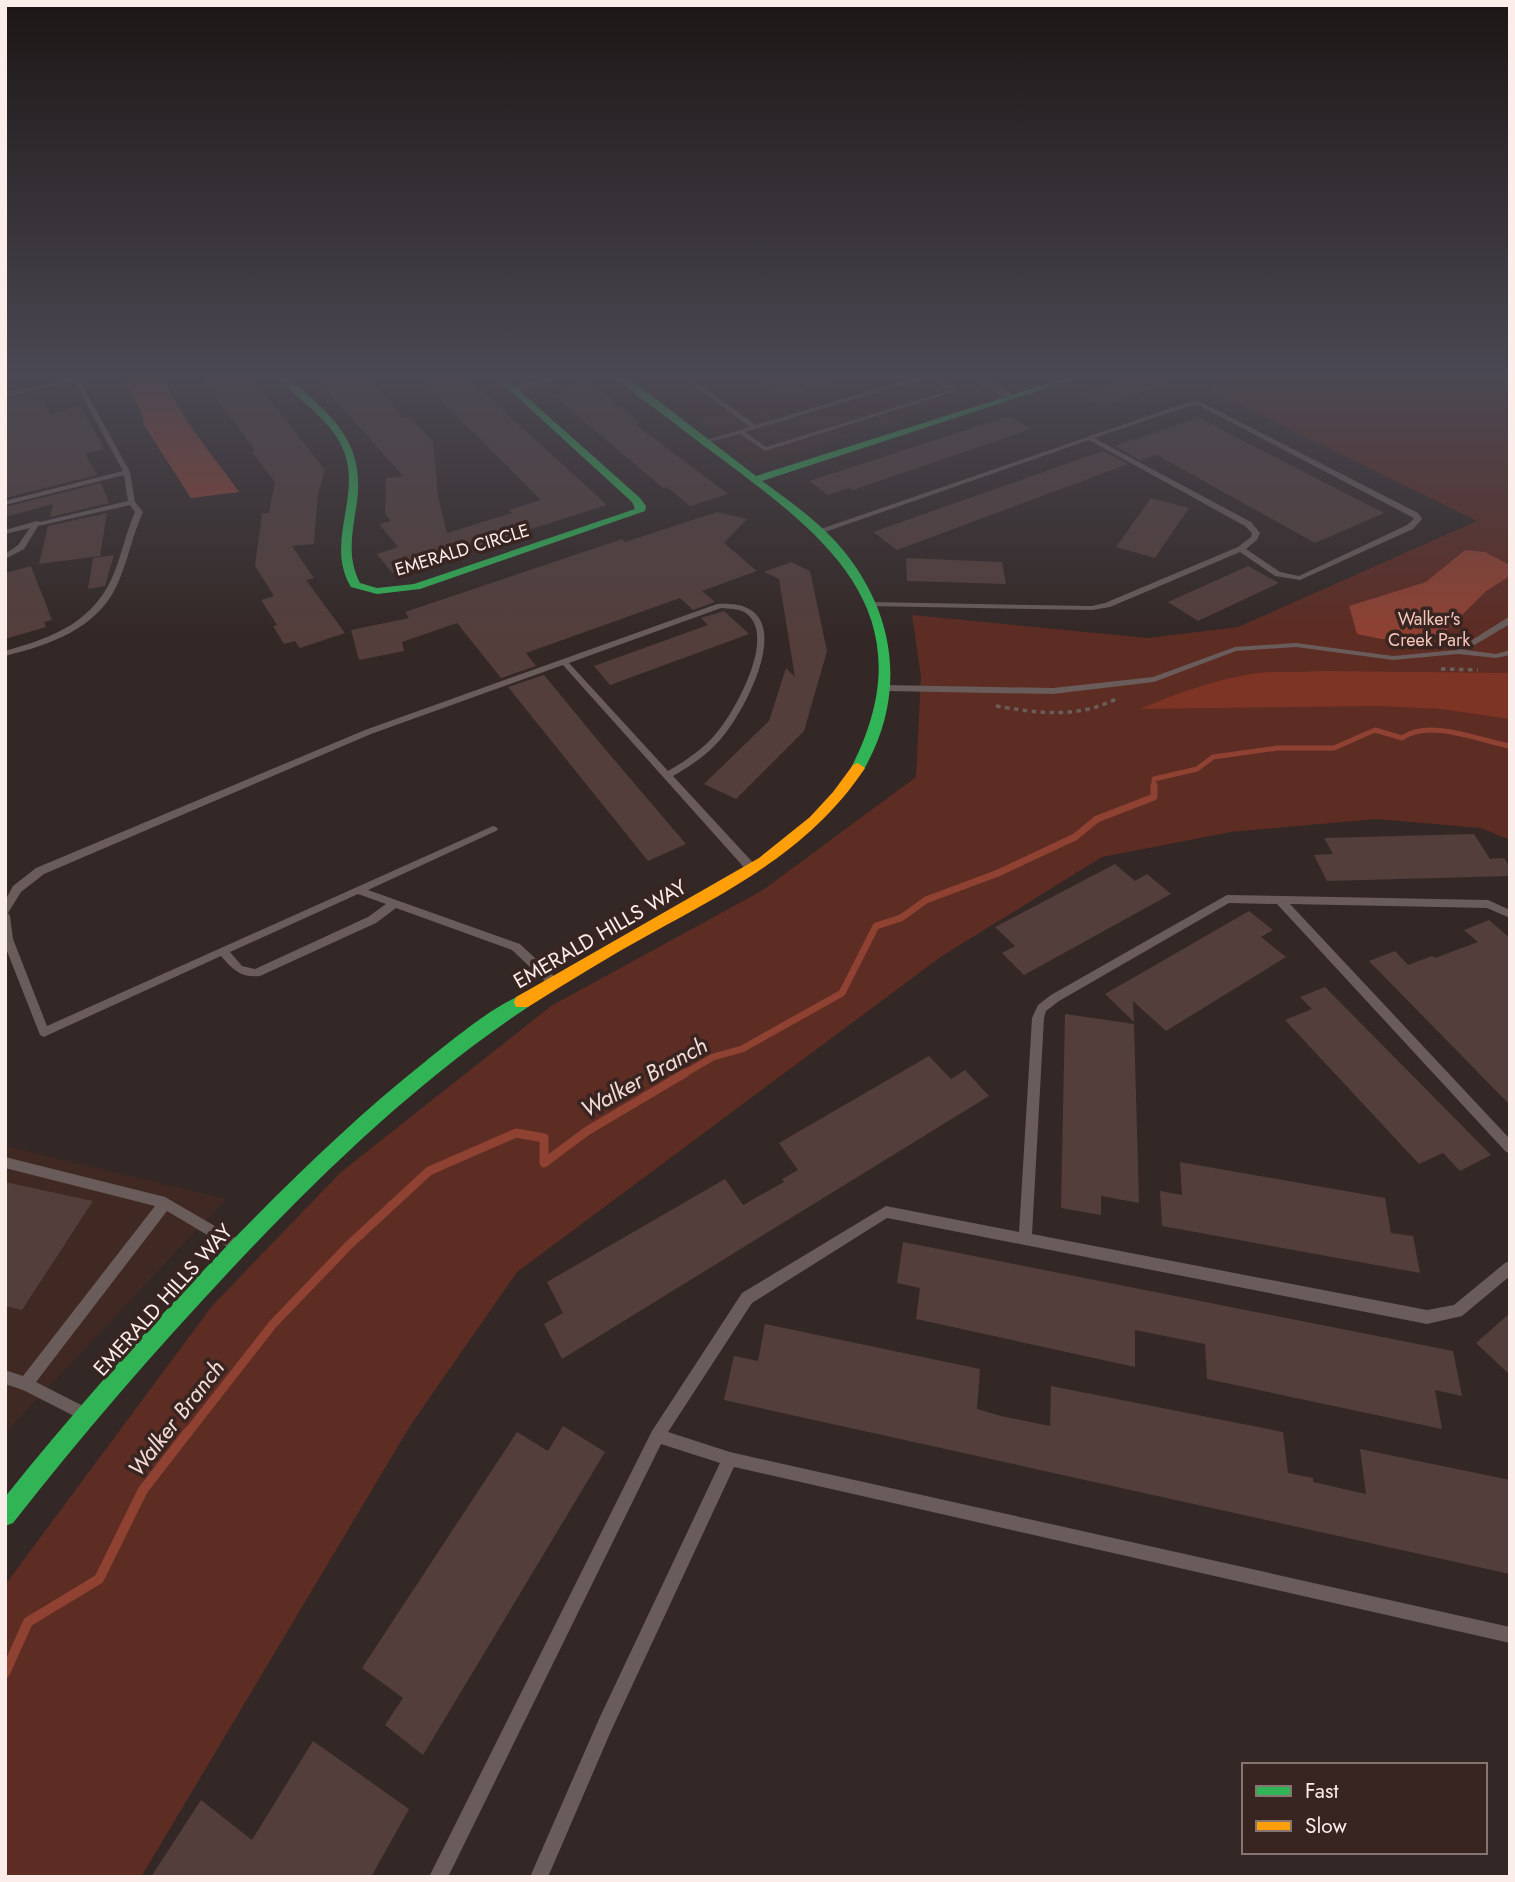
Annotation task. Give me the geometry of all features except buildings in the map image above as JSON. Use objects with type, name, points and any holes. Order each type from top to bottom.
[{"type":"street","name":"EMERALD CIRCLE","points":[[352,461],[354,475],[344,559],[347,576],[357,588],[369,593],[385,593],[416,587],[640,511],[641,506],[636,500],[593,461]]},
{"type":"street","name":"EMERALD HILLS WAY","points":[[5,1515],[189,1299],[402,1088],[460,1042],[553,982],[752,870],[801,836],[849,782],[880,725],[886,688],[884,647],[870,604],[850,564],[819,531],[730,461]]},
{"type":"street","points":[[754,480],[814,461]]},
{"type":"lane","points":[[5,654],[52,640],[88,620],[106,596],[120,569],[127,538],[139,512],[132,502],[127,472],[121,461]]},
{"type":"lane","points":[[819,531],[1023,461]]},
{"type":"lane","points":[[870,604],[1092,608],[1107,605],[1241,549],[1256,533],[1248,524],[1131,461]]},
{"type":"lane","points":[[1241,549],[1278,574],[1300,578],[1409,527],[1418,520],[1415,514],[1312,461]]},
{"type":"lane","points":[[5,503],[127,472]]},
{"type":"lane","points":[[5,532],[132,502]]},
{"type":"lane","points":[[5,556],[21,547],[37,523]]},
{"type":"lane","points":[[5,910],[17,889],[40,871],[368,732],[720,606],[737,607],[752,613],[760,629],[760,659],[747,694],[723,731],[698,757],[667,776]]},
{"type":"lane","points":[[1458,652],[1507,623]]},
{"type":"lane","points":[[886,688],[1054,691],[1154,679],[1235,649],[1297,645],[1393,658],[1458,652],[1496,656],[1510,652]]},
{"type":"lane","points":[[565,663],[752,870]]},
{"type":"lane","points":[[5,916],[8,939],[44,1032],[493,829]]},
{"type":"lane","points":[[359,890],[516,947],[553,982]]},
{"type":"lane","points":[[1025,1239],[1038,1018],[1042,1008],[1227,899],[1488,904],[1510,914]]},
{"type":"lane","points":[[1280,900],[1510,1148]]},
{"type":"lane","points":[[223,951],[239,970],[256,973],[372,920],[395,903]]},
{"type":"lane","points":[[5,1162],[166,1203],[239,1247]]},
{"type":"lane","points":[[26,1384],[166,1203]]},
{"type":"lane","points":[[438,1877],[657,1436],[747,1298],[886,1212],[1427,1317],[1457,1311],[1510,1267]]},
{"type":"lane","points":[[5,1377],[26,1384],[88,1416]]},
{"type":"lane","points":[[657,1436],[730,1459],[1510,1635]]},
{"type":"lane","points":[[539,1877],[605,1725],[730,1459]]},
{"type":"path","points":[[1431,669],[1480,670]]},
{"type":"path","points":[[987,705],[1075,715],[1102,708],[1123,695]]},
{"type":"shaded area","points":[[167,461],[216,461],[239,492],[191,498]]},
{"type":"shaded area","points":[[751,461],[771,461],[757,465]]},
{"type":"shaded area","points":[[1465,550],[1485,552],[1510,565],[1510,576],[1486,591],[1446,631],[1423,639],[1381,639],[1357,634],[1349,606],[1426,582]]},
{"type":"shaded area","points":[[1270,672],[1510,673],[1510,719],[1441,709],[1378,706],[1140,709],[1238,676]]},
{"type":"shaded area","points":[[5,1146],[226,1199],[5,1433]]},
{"type":"green space","name":"Walker's Creek Park","points":[[1354,461],[1510,461],[1510,840],[1481,828],[1376,819],[1231,832],[1102,857],[942,956],[517,1272],[410,1426],[141,1877],[5,1877],[5,1585],[212,1306],[341,1172],[551,1006],[763,890],[916,777],[921,677],[912,615],[1148,638],[1238,627],[1477,521]]},
{"type":"waterway","name":"Walker Branch","points":[[682,1075],[713,1057],[742,1049],[842,993],[876,926],[901,918],[926,900],[998,873],[1075,837],[1097,819],[1154,797],[1154,779],[1197,769],[1213,757],[1278,748],[1334,748],[1375,730],[1402,738],[1413,732],[1441,730],[1510,746]]},
{"type":"waterway","name":"Walker Branch","points":[[187,1434],[273,1324],[349,1245],[429,1171],[516,1133],[544,1138],[544,1163],[587,1131],[685,1073]]},
{"type":"waterway","name":"Walker Branch","points":[[5,1673],[28,1622],[99,1579],[143,1490],[188,1432]]},
{"type":"traffic: fast","points":[[352,461],[354,488],[345,554],[348,570],[355,585],[377,591],[416,587],[640,511],[641,506],[636,500],[593,461]]},
{"type":"traffic: fast","points":[[729,461],[819,531],[842,556],[861,584],[874,613],[882,644],[885,675],[882,706],[873,738],[858,768]]},
{"type":"traffic: fast","points":[[754,480],[814,461]]},
{"type":"traffic: fast","points":[[5,1515],[61,1445],[150,1343],[307,1178],[374,1114],[410,1084],[446,1055],[522,1002]]},
{"type":"traffic: slow","points":[[522,1002],[764,862],[815,820],[838,796],[858,768]]}]
